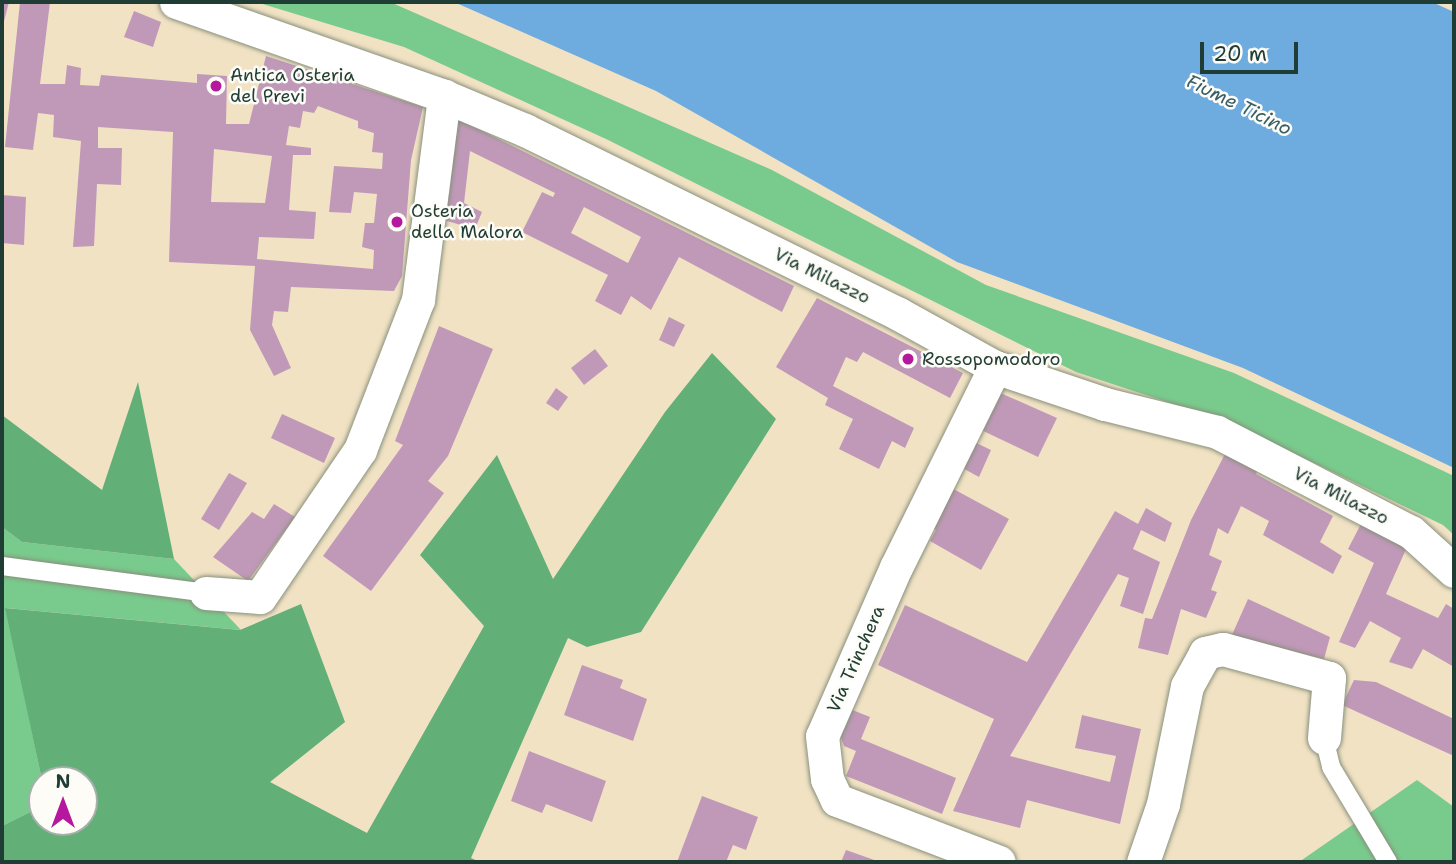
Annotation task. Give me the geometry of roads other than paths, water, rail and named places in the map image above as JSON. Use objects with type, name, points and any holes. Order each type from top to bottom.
[{"type":"street","name":"Via Milazzo","points":[[176,2],[444,96],[525,130],[862,296],[995,367],[1105,404],[1217,432],[1411,533],[1454,571]]},
{"type":"street","points":[[206,593],[260,597],[360,450],[418,300],[444,96]]},
{"type":"street","name":"Via Trinchera","points":[[995,367],[896,567],[822,736],[827,779],[837,800],[999,862]]},
{"type":"street","points":[[1143,862],[1163,804],[1187,686],[1205,653],[1223,649],[1329,678],[1324,738]]},
{"type":"lane","points":[[2,566],[206,593]]},
{"type":"lane","points":[[1324,738],[1331,767],[1388,862]]},
{"type":"water","name":"Fiume Ticino","points":[[454,2],[1432,2],[1454,12],[1454,468],[1243,368],[957,262],[656,91]]},
{"type":"place","name":"Antica Osteria del Previ","points":[[216,86]]},
{"type":"place","name":"Osteria della Malora","points":[[397,222]]},
{"type":"place","name":"Rossopomodoro","points":[[908,359]]}]
